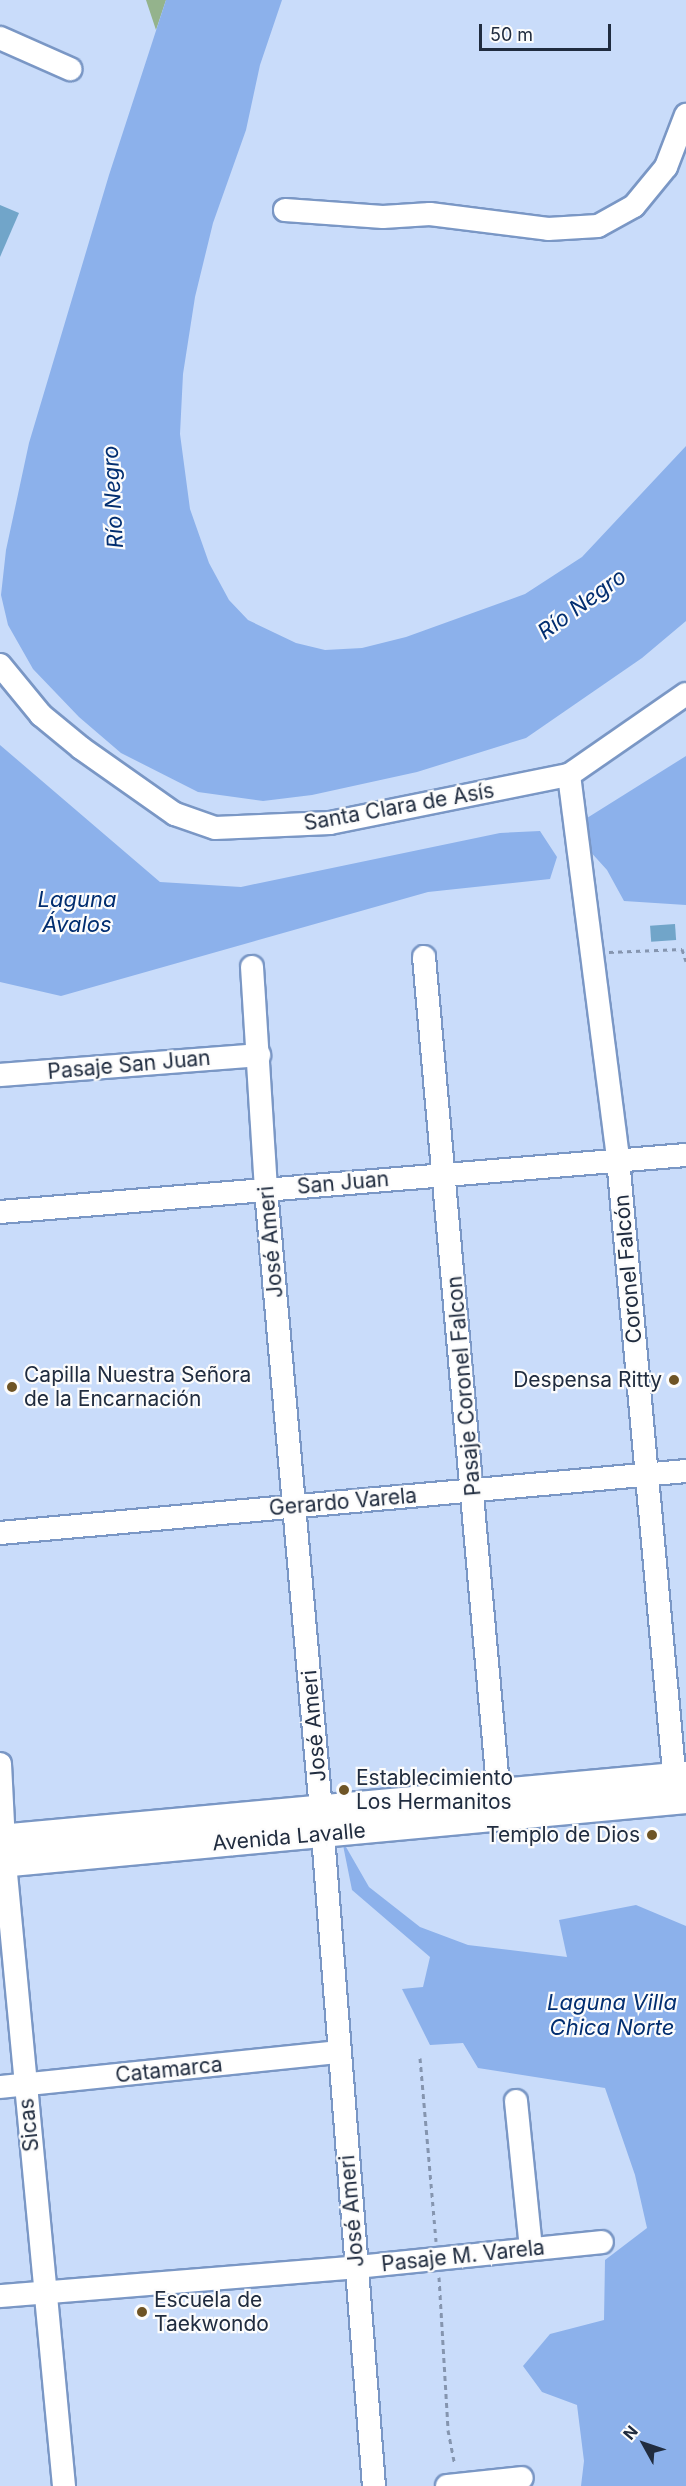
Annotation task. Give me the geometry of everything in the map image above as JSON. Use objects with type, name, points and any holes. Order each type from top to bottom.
[{"type":"main road","name":"Avenida Lavalle","points":[[3,1851],[680,1788]]},
{"type":"street","points":[[0,38],[70,69]]},
{"type":"street","points":[[285,210],[383,217],[430,214],[548,229],[598,226],[634,206],[666,167],[686,115]]},
{"type":"street","name":"Santa Clara de Asís","points":[[0,665],[41,715],[81,748],[175,814],[215,828],[330,823],[569,775],[686,694]]},
{"type":"street","name":"Coronel Falcón","points":[[569,775],[618,1159],[680,1788]]},
{"type":"street","name":"Pasaje Coronel Falcon","points":[[424,957],[446,1175],[500,1806]]},
{"type":"street","name":"José Ameri","points":[[252,967],[266,1190],[322,1822],[338,2052],[374,2486]]},
{"type":"street","name":"Pasaje San Juan","points":[[0,1075],[259,1055]]},
{"type":"street","name":"San Juan","points":[[0,1212],[686,1155]]},
{"type":"street","name":"Gerardo Varela","points":[[0,1533],[686,1471]]},
{"type":"street","name":"Sicas","points":[[0,1764],[3,1851],[64,2486]]},
{"type":"street","name":"Catamarca","points":[[0,2087],[338,2052]]},
{"type":"street","points":[[516,2101],[531,2248]]},
{"type":"street","name":"Pasaje M. Varela","points":[[0,2296],[357,2267],[602,2242]]},
{"type":"street","points":[[447,2486],[522,2478]]},
{"type":"path","points":[[593,953],[682,949],[686,961]]},
{"type":"green space","points":[[146,0],[166,0],[156,30]]},
{"type":"water","name":"Río Negro","points":[[166,0],[282,0],[260,65],[246,130],[213,223],[195,297],[183,374],[180,434],[190,509],[209,563],[229,600],[248,620],[296,643],[325,650],[362,648],[406,637],[525,594],[582,557],[686,446],[686,621],[642,658],[526,738],[417,772],[312,795],[263,801],[198,792],[121,753],[79,717],[33,669],[8,625],[1,595],[6,550],[29,443],[109,175]]},
{"type":"water","name":"Laguna Ávalos","points":[[0,745],[160,882],[241,887],[500,833],[540,831],[557,857],[550,879],[428,892],[61,996],[0,982]]},
{"type":"water","points":[[686,756],[686,905],[624,901],[607,870],[588,849],[587,818]]},
{"type":"water","name":"Laguna Villa Chica Norte","points":[[342,1840],[369,1887],[420,1927],[468,1945],[567,1957],[559,1920],[636,1905],[686,1926],[686,2486],[581,2486],[584,2461],[577,2405],[542,2392],[523,2366],[550,2334],[604,2320],[605,2260],[647,2228],[635,2175],[605,2088],[478,2068],[463,2043],[430,2045],[402,1989],[423,1987],[430,1957],[352,1890]]},
{"type":"building","points":[[0,205],[19,213],[0,257]]},
{"type":"building","points":[[675,924],[676,940],[651,942],[650,926]]},
{"type":"place","name":"Despensa Ritty","points":[[674,1380]]},
{"type":"place","name":"Capilla Nuestra Señora de la Encarnación","points":[[12,1387]]},
{"type":"place","name":"Establecimiento Los Hermanitos","points":[[344,1790]]},
{"type":"place","name":"Templo de Dios","points":[[652,1835]]},
{"type":"place","name":"Escuela de Taekwondo","points":[[142,2312]]}]
